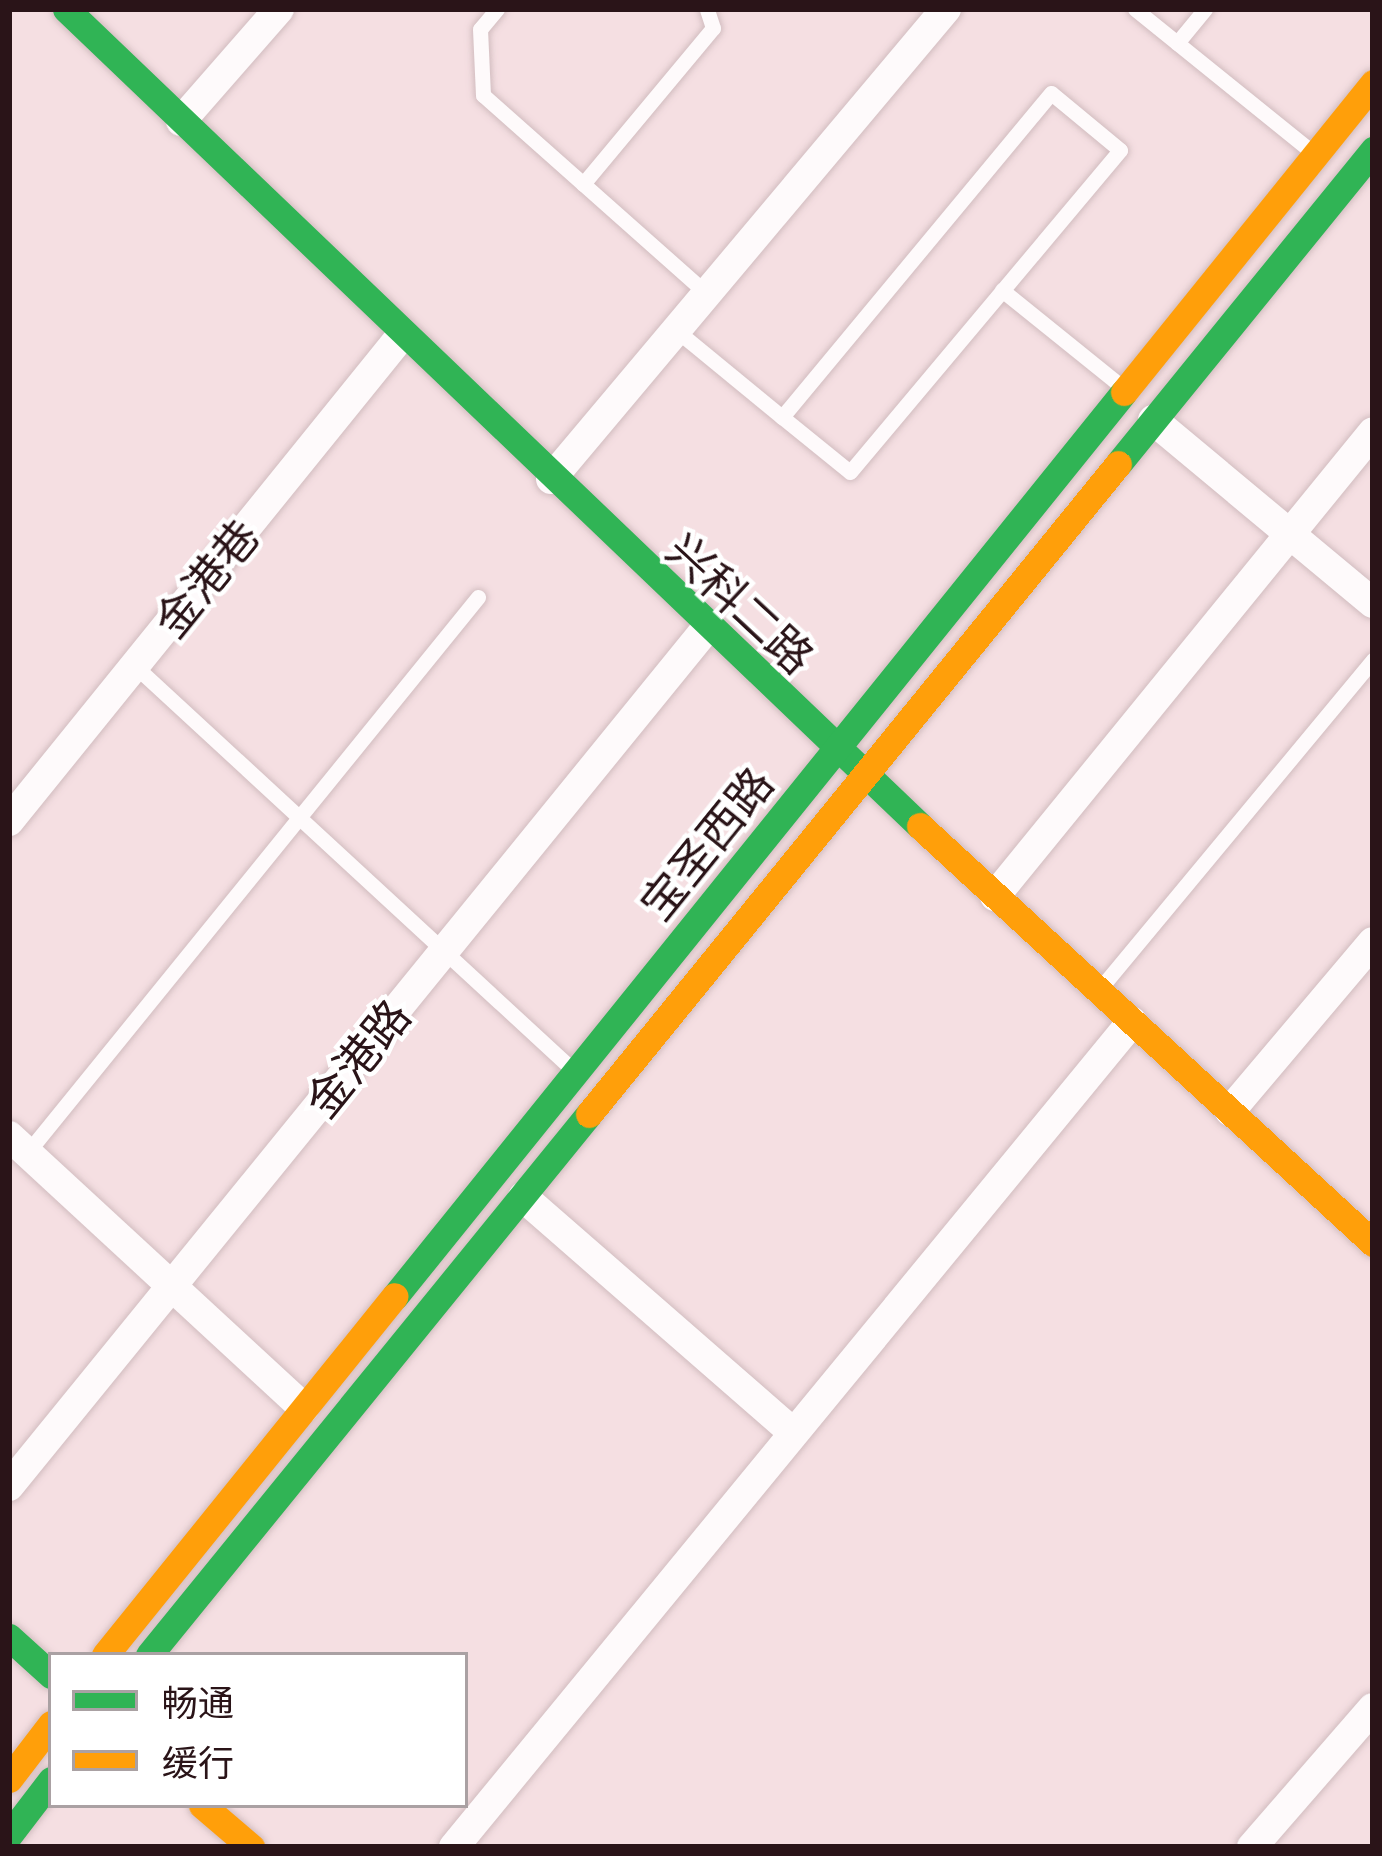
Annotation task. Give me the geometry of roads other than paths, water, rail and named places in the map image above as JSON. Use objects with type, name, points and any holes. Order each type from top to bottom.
[{"type":"main road","name":"兴科二路","points":[[66,9],[706,629],[1373,1243]]},
{"type":"main road","name":"宝圣西路","points":[[107,1652],[1373,83]]},
{"type":"main road","name":"宝圣西路","points":[[151,1652],[1373,150]]},
{"type":"main road","points":[[9,1637],[48,1672]]},
{"type":"main road","points":[[9,1779],[48,1728]]},
{"type":"main road","points":[[9,1835],[48,1784]]},
{"type":"main road","points":[[206,1808],[251,1847]]},
{"type":"street","points":[[181,121],[279,9]]},
{"type":"street","points":[[551,479],[946,9]]},
{"type":"street","name":"金港巷","points":[[9,821],[402,335]]},
{"type":"street","points":[[1153,420],[1373,603]]},
{"type":"street","points":[[995,896],[1373,432]]},
{"type":"street","name":"金港路","points":[[9,1486],[706,629]]},
{"type":"street","points":[[1230,1111],[1373,942]]},
{"type":"street","points":[[454,1847],[791,1431],[1132,1022]]},
{"type":"street","points":[[18,1144],[304,1408]]},
{"type":"street","points":[[523,1197],[791,1431]]},
{"type":"street","points":[[1252,1847],[1373,1708]]},
{"type":"lane","points":[[497,9],[480,29],[483,95],[707,294]]},
{"type":"lane","points":[[583,184],[713,28],[707,9]]},
{"type":"lane","points":[[1135,9],[1315,153]]},
{"type":"lane","points":[[1177,43],[1205,9]]},
{"type":"lane","points":[[676,331],[782,417],[850,472],[1120,150],[1051,93],[782,417]]},
{"type":"lane","points":[[1002,290],[1125,389]]},
{"type":"lane","points":[[18,1144],[298,818],[478,597]]},
{"type":"lane","points":[[1099,990],[1373,660]]},
{"type":"lane","points":[[135,666],[575,1072]]}]
